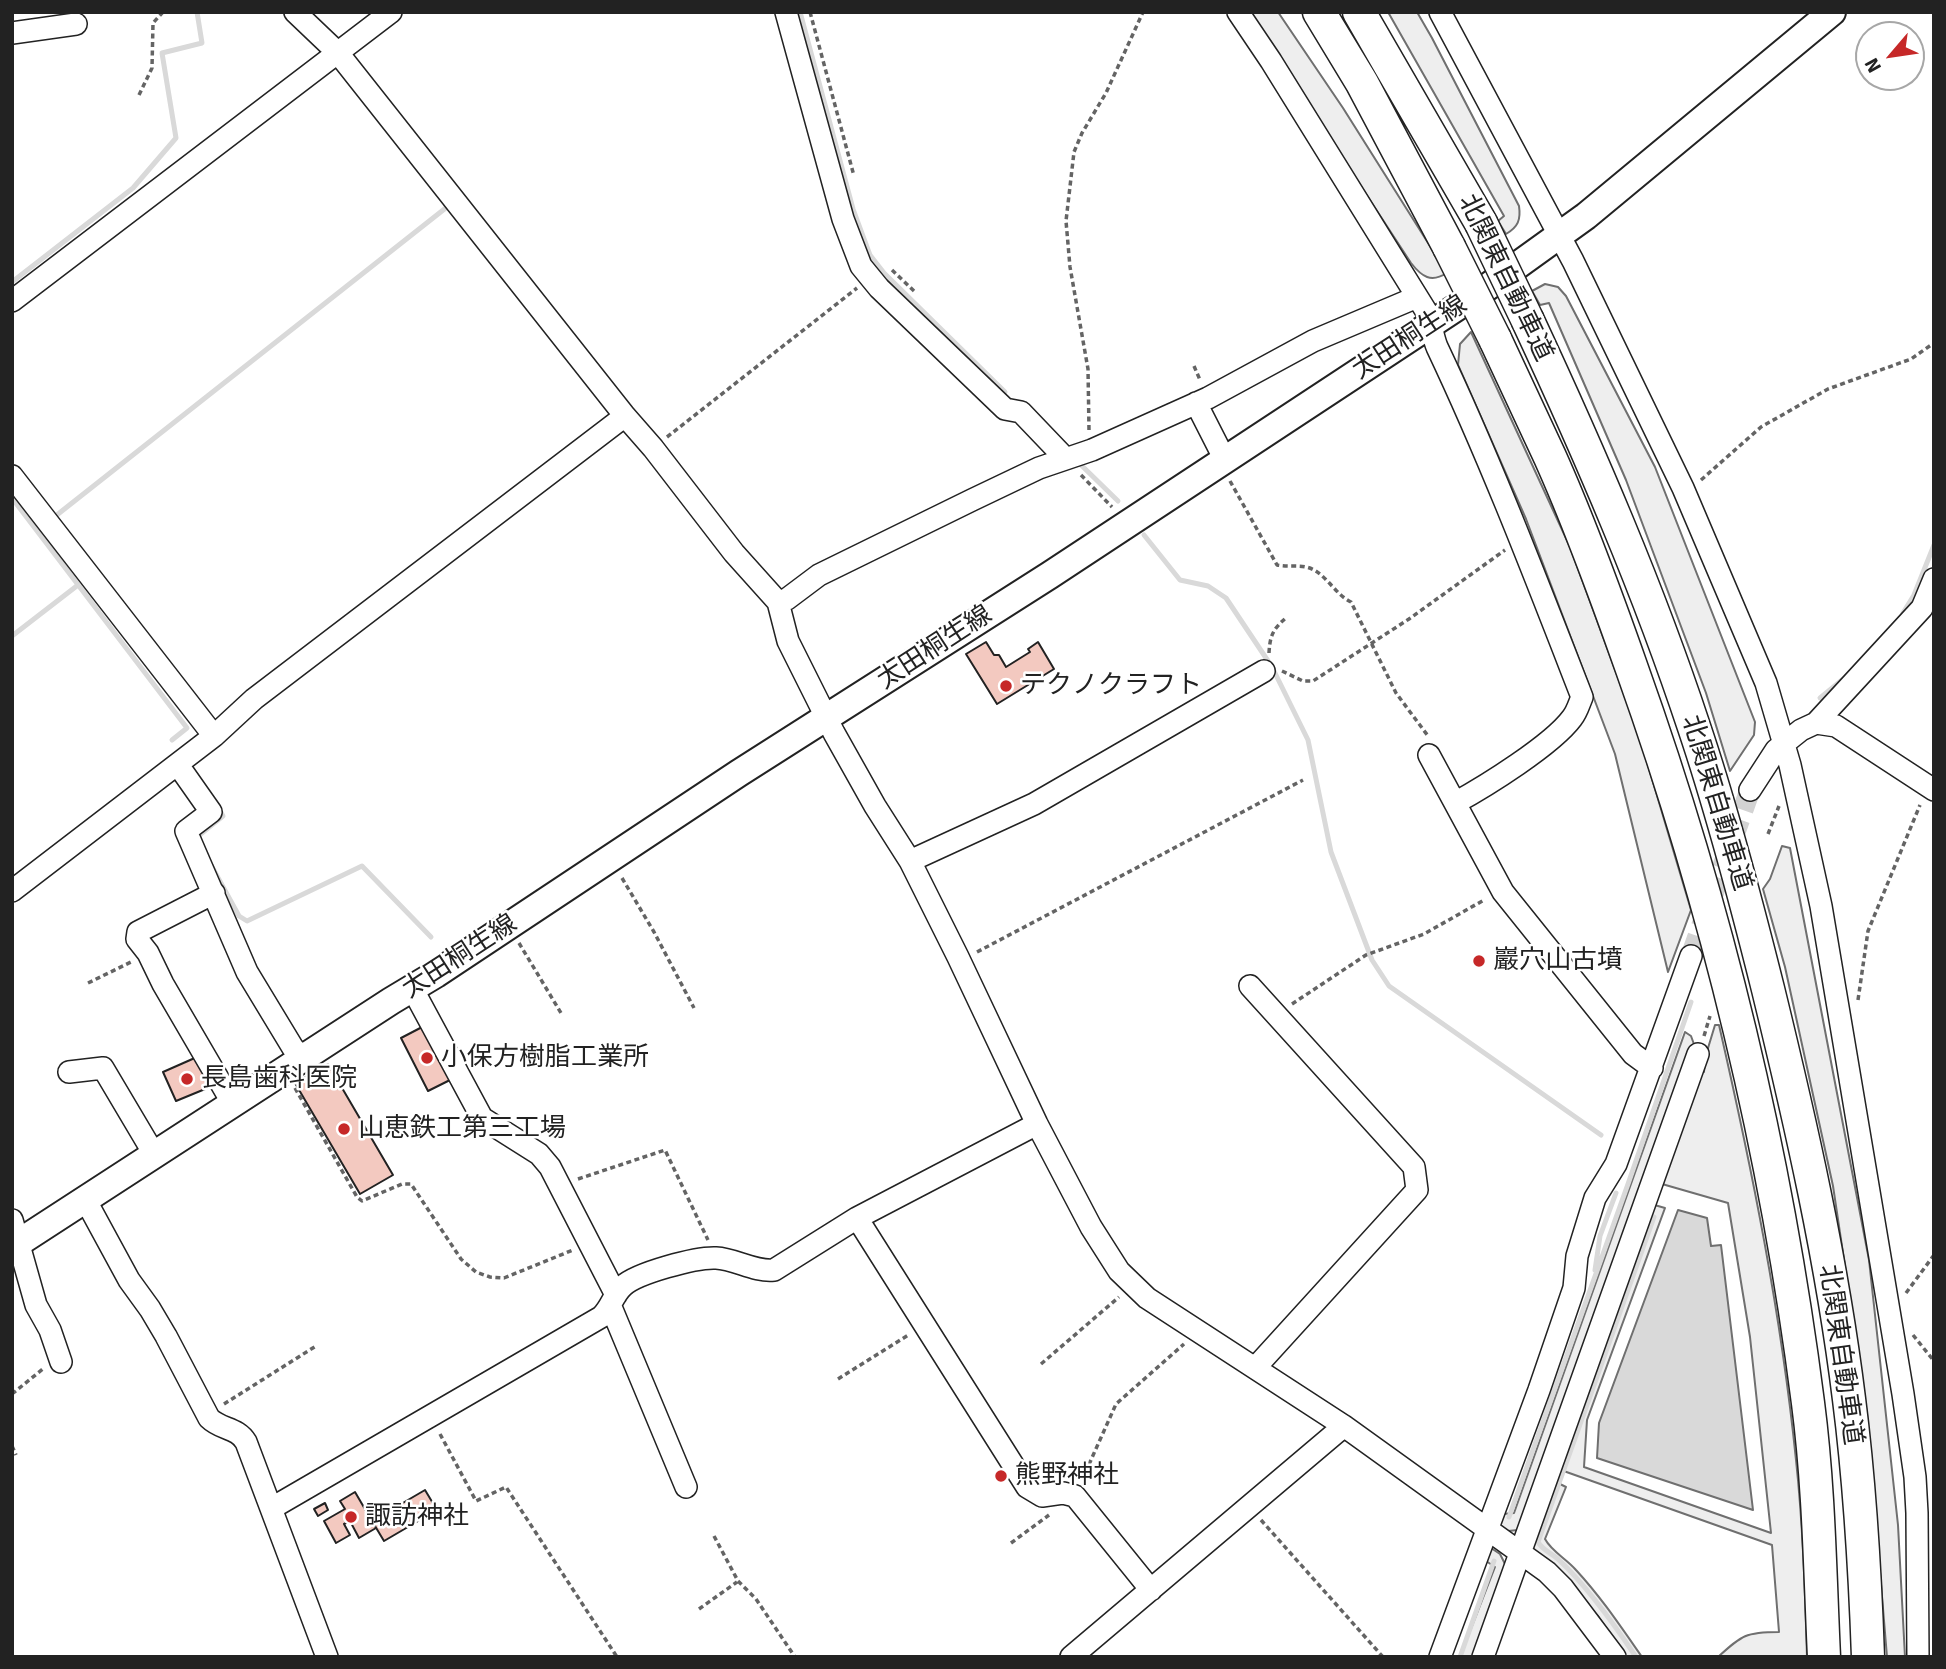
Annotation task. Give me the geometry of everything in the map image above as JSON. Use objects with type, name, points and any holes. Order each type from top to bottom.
[{"type":"highway","points":[[1300,12],[1352,94],[1419,189]]},
{"type":"highway","name":"北関東自動車道","points":[[1319,12],[1362,83],[1449,247],[1556,472],[1607,599],[1658,741],[1713,920],[1751,1072],[1785,1241],[1809,1406],[1824,1657]]},
{"type":"highway","name":"北関東自動車道","points":[[1359,12],[1480,223],[1586,444],[1642,584],[1695,729],[1744,895],[1785,1061],[1825,1245],[1849,1398],[1864,1546],[1868,1657]]},
{"type":"main road","name":"太田桐生線","points":[[14,1237],[85,1199],[827,717],[1225,467],[1559,236],[1687,134],[1832,12]]},
{"type":"street","points":[[295,12],[338,53],[734,553],[778,602],[788,640],[827,717],[875,806],[909,861],[1037,1124],[1091,1227],[1119,1271],[1147,1298],[1345,1426],[1547,1572],[1563,1588],[1615,1657]]},
{"type":"street","points":[[12,301],[391,12]]},
{"type":"street","points":[[786,12],[843,219],[855,252],[869,278],[1005,409],[1021,412],[1065,458]]},
{"type":"street","points":[[1238,12],[1298,103],[1432,324],[1435,342],[1460,393],[1521,540],[1582,698],[1572,718],[1542,745],[1483,788],[1455,803]]},
{"type":"street","points":[[1440,12],[1559,236],[1683,488],[1766,683],[1784,743],[1821,906],[1886,1282],[1910,1442],[1917,1513],[1918,1657]]},
{"type":"street","points":[[13,30],[76,24]]},
{"type":"street","points":[[778,602],[787,599],[819,575],[972,500],[1196,403],[1313,341],[1418,297]]},
{"type":"street","points":[[1196,403],[1225,467]]},
{"type":"street","points":[[12,891],[178,765],[254,699],[625,416]]},
{"type":"street","points":[[12,476],[214,736]]},
{"type":"street","points":[[1750,790],[1768,758],[1801,730],[1816,723],[1916,616],[1934,579]]},
{"type":"street","points":[[909,861],[1034,803],[1266,670]]},
{"type":"street","points":[[1816,723],[1836,726],[1931,788]]},
{"type":"street","points":[[1431,749],[1455,803],[1502,890],[1633,1054],[1652,1068]]},
{"type":"street","points":[[178,765],[211,812],[186,831],[247,972],[293,1048],[294,1065]]},
{"type":"street","points":[[214,893],[138,932],[137,939],[148,953],[163,984],[233,1104]]},
{"type":"street","points":[[1440,1657],[1574,1288],[1577,1256],[1595,1198],[1616,1164],[1691,956]]},
{"type":"street","points":[[1250,986],[1414,1167],[1417,1190],[1255,1368]]},
{"type":"street","points":[[412,988],[482,1118],[540,1154],[560,1185],[591,1243],[686,1487]]},
{"type":"street","points":[[1483,1657],[1698,1055]]},
{"type":"street","points":[[69,1072],[103,1068],[154,1154]]},
{"type":"street","points":[[272,1508],[601,1317],[630,1281],[671,1266],[717,1258],[764,1271],[774,1270],[857,1219],[1037,1124]]},
{"type":"street","points":[[85,1199],[129,1280],[166,1336],[207,1415],[215,1424],[234,1430],[243,1437],[327,1657]]},
{"type":"street","points":[[857,1219],[1027,1487],[1042,1496],[1063,1493],[1075,1496],[1151,1590]]},
{"type":"street","points":[[14,1237],[36,1305],[50,1330],[60,1359]]},
{"type":"street","points":[[1071,1657],[1345,1426]]},
{"type":"path","points":[[139,95],[152,68],[153,23],[163,12]]},
{"type":"path","points":[[810,12],[854,177]]},
{"type":"path","points":[[1092,450],[1089,442],[1088,369],[1070,267],[1066,221],[1074,152],[1106,93],[1143,12]]},
{"type":"path","points":[[889,268],[919,296]]},
{"type":"path","points":[[653,448],[869,278]]},
{"type":"path","points":[[1683,488],[1708,475],[1761,427],[1828,389],[1911,359],[1934,343]]},
{"type":"path","points":[[1065,458],[1118,513]]},
{"type":"path","points":[[1225,467],[1278,565],[1307,567],[1318,573],[1340,597],[1351,602],[1396,693],[1431,749]]},
{"type":"path","points":[[1287,617],[1270,635],[1266,670],[1278,669],[1303,681],[1312,681],[1371,645],[1521,540]]},
{"type":"path","points":[[958,957],[980,950],[1303,780]]},
{"type":"path","points":[[1857,1006],[1868,931],[1931,788]]},
{"type":"path","points":[[1768,834],[1781,802]]},
{"type":"path","points":[[610,858],[654,932],[694,1008]]},
{"type":"path","points":[[1276,1015],[1375,950],[1424,934],[1502,890]]},
{"type":"path","points":[[508,926],[561,1013]]},
{"type":"path","points":[[88,983],[148,953]]},
{"type":"path","points":[[294,1065],[357,1197],[362,1201],[402,1184],[411,1184],[461,1259],[476,1272],[504,1278],[591,1243]]},
{"type":"path","points":[[560,1185],[665,1150],[717,1258]]},
{"type":"path","points":[[1905,1296],[1934,1255]]},
{"type":"path","points":[[1041,1364],[1133,1284]]},
{"type":"path","points":[[838,1379],[924,1325]]},
{"type":"path","points":[[1011,1543],[1075,1496],[1116,1404],[1191,1326]]},
{"type":"path","points":[[1910,1331],[1934,1361]]},
{"type":"path","points":[[207,1415],[316,1346]]},
{"type":"path","points":[[12,1394],[60,1359]]},
{"type":"path","points":[[431,1417],[476,1501],[506,1486],[617,1657]]},
{"type":"path","points":[[12,1446],[16,1455]]},
{"type":"path","points":[[1249,1507],[1383,1657]]},
{"type":"path","points":[[714,1536],[738,1581],[756,1599],[795,1657]]},
{"type":"path","points":[[699,1609],[738,1581]]},
{"type":"shaded area","points":[[1247,12],[1278,12],[1343,108],[1447,273],[1436,278],[1427,277],[1411,263]]},
{"type":"shaded area","points":[[1388,12],[1417,12],[1432,38],[1519,206],[1518,223],[1506,234],[1498,221],[1504,216]]},
{"type":"shaded area","points":[[1545,284],[1558,287],[1566,296],[1655,467],[1755,722],[1754,735],[1730,771],[1706,693],[1626,480],[1549,303],[1540,305],[1532,291]]},
{"type":"shaded area","points":[[1471,332],[1570,547],[1639,735],[1691,910],[1668,972],[1615,754],[1526,519],[1458,365],[1460,344]]},
{"type":"shaded area","points":[[1782,846],[1790,848],[1869,1260],[1898,1525],[1905,1657],[1887,1657],[1867,1414],[1833,1186],[1785,967],[1763,889],[1770,879]]},
{"type":"shaded area","points":[[1715,1025],[1719,1025],[1743,1133],[1782,1350],[1800,1509],[1807,1657],[1718,1657],[1745,1636],[1779,1632],[1772,1545],[1558,1469],[1651,1204],[1665,1208],[1587,1420],[1584,1467],[1771,1533],[1750,1337],[1728,1203],[1662,1184],[1697,1072],[1704,1072],[1705,1058]]},
{"type":"shaded area","points":[[1685,1032],[1691,1036],[1695,1047],[1518,1530],[1508,1531],[1499,1527],[1503,1514],[1514,1513]]},
{"type":"shaded area","points":[[1678,1210],[1707,1218],[1711,1246],[1721,1245],[1753,1510],[1597,1458],[1599,1423]]},
{"type":"shaded area","points":[[1552,1480],[1566,1487],[1545,1539],[1594,1591],[1642,1657],[1626,1657],[1598,1616],[1534,1551],[1531,1543]]},
{"type":"shaded area","points":[[1491,1548],[1500,1554],[1507,1568],[1477,1657],[1460,1657],[1495,1567],[1486,1561]]},
{"type":"building","name":"テクノクラフト","points":[[986,642],[1006,667],[1030,652],[1028,649],[1038,642],[1054,669],[997,704],[966,654]]},
{"type":"building","name":"小保方樹脂工業所","points":[[426,1025],[454,1078],[428,1091],[401,1038]]},
{"type":"building","name":"長島歯科医院","points":[[197,1057],[210,1087],[176,1101],[163,1072]]},
{"type":"building","name":"山恵鉄工第三工場","points":[[328,1064],[393,1175],[360,1194],[295,1083]]},
{"type":"building","points":[[425,1490],[437,1510],[384,1541],[372,1521]]},
{"type":"building","name":"諏訪神社","points":[[355,1492],[376,1528],[359,1538],[350,1521],[344,1524],[350,1535],[336,1543],[324,1521],[345,1509],[340,1501]]},
{"type":"building","points":[[325,1503],[328,1510],[318,1516],[314,1509]]},
{"type":"waterway","points":[[12,282],[133,188],[176,138],[162,53],[202,43],[197,12]]},
{"type":"waterway","points":[[800,12],[853,209],[870,255],[884,273],[1005,392]]},
{"type":"waterway","points":[[53,518],[447,207]]},
{"type":"waterway","points":[[1078,462],[1118,501]]},
{"type":"waterway","points":[[12,498],[187,728],[172,740]]},
{"type":"waterway","points":[[1144,535],[1180,580],[1208,586],[1226,598],[1272,667],[1308,740],[1331,852],[1372,960],[1389,986],[1601,1135]]},
{"type":"waterway","points":[[1903,613],[1914,595],[1934,545]]},
{"type":"waterway","points":[[12,636],[78,585]]},
{"type":"waterway","points":[[1820,698],[1842,680]]},
{"type":"waterway","points":[[199,840],[197,837],[223,816],[219,809]]},
{"type":"waterway","points":[[211,865],[239,916],[247,921],[362,866],[431,937]]},
{"type":"waterway","points":[[1509,1517],[1691,1002]]},
{"type":"waterway","points":[[1595,1270],[1600,1236],[1616,1193]]},
{"type":"waterway","points":[[1636,1657],[1580,1582],[1538,1542],[1654,1217]]},
{"type":"waterway","points":[[1460,1657],[1494,1561]]},
{"type":"tunnel","points":[[1691,956],[1750,790]]},
{"type":"place","name":"テクノクラフト","points":[[1006,686]]},
{"type":"place","name":"巖穴山古墳","points":[[1479,961]]},
{"type":"place","name":"小保方樹脂工業所","points":[[427,1058]]},
{"type":"place","name":"長島歯科医院","points":[[187,1079]]},
{"type":"place","name":"山恵鉄工第三工場","points":[[344,1129]]},
{"type":"place","name":"熊野神社","points":[[1001,1476]]},
{"type":"place","name":"諏訪神社","points":[[351,1517]]}]
